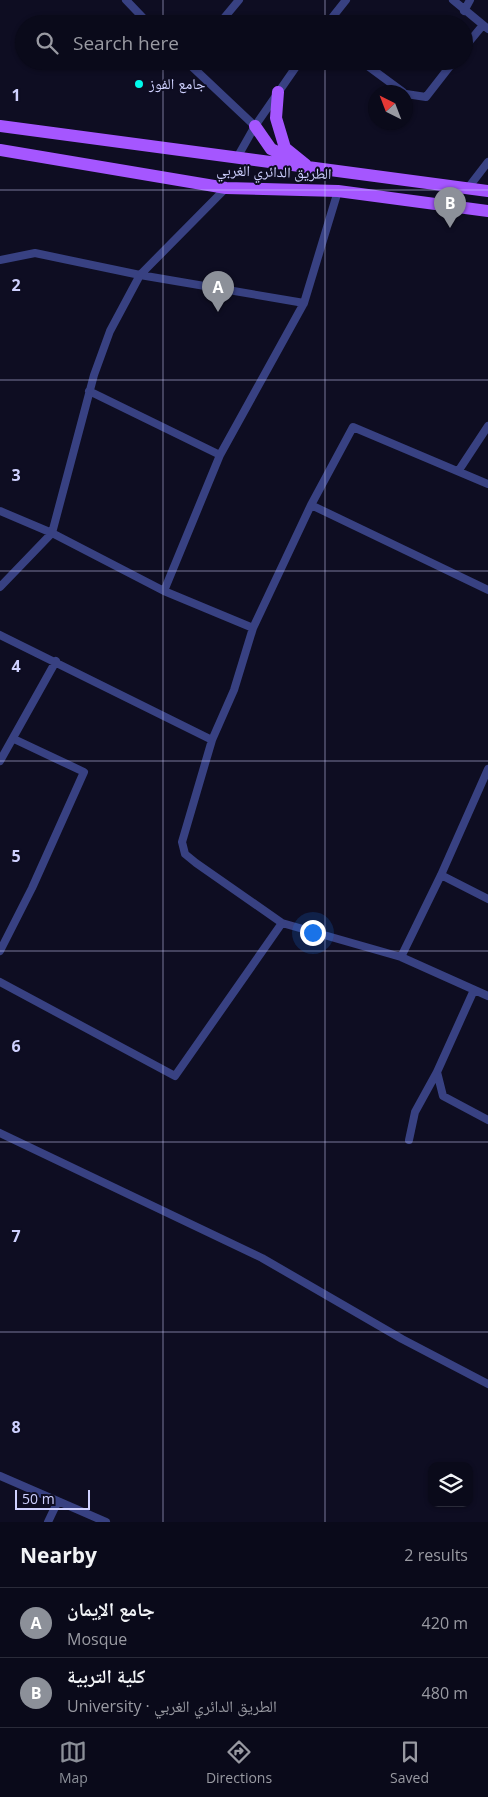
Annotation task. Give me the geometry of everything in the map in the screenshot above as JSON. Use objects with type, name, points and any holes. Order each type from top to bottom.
[{"type":"main road","points":[[278,92],[276,118],[285,148],[306,165]]},
{"type":"main road","name":"الطريق الدائري الغربي","points":[[0,126],[306,165],[488,191]]},
{"type":"main road","points":[[255,126],[271,149],[306,165]]},
{"type":"main road","name":"الطريق الدائري الغربي","points":[[0,150],[226,188],[338,191],[488,211]]},
{"type":"main road","points":[[455,206],[468,188]]},
{"type":"street","points":[[226,15],[239,0]]},
{"type":"street","points":[[334,15],[346,0]]},
{"type":"street","points":[[453,0],[469,15]]},
{"type":"street","points":[[464,11],[470,0]]},
{"type":"street","points":[[128,1],[141,15]]},
{"type":"street","points":[[473,18],[485,27],[473,39]]},
{"type":"street","points":[[196,70],[255,126]]},
{"type":"street","points":[[238,156],[255,126],[294,70]]},
{"type":"street","points":[[372,70],[393,85]]},
{"type":"street","points":[[413,95],[426,97],[447,70]]},
{"type":"street","points":[[468,188],[488,162]]},
{"type":"street","points":[[0,587],[52,533],[89,391],[110,331],[140,275],[226,188]]},
{"type":"street","points":[[164,591],[220,455],[304,303],[338,191]]},
{"type":"street","points":[[0,260],[35,253],[140,275],[304,303]]},
{"type":"street","points":[[89,391],[220,455]]},
{"type":"street","points":[[459,470],[488,426]]},
{"type":"street","points":[[488,484],[459,470],[353,427],[311,505],[253,628],[234,690],[212,740],[182,842],[185,854],[282,923],[401,957],[488,996]]},
{"type":"street","points":[[311,505],[488,590]]},
{"type":"street","points":[[0,511],[52,533],[164,591],[253,628]]},
{"type":"street","points":[[0,635],[56,661],[212,740]]},
{"type":"street","points":[[0,761],[56,661]]},
{"type":"street","points":[[0,951],[32,888],[84,772],[14,739]]},
{"type":"street","points":[[401,957],[441,875],[488,769]]},
{"type":"street","points":[[479,789],[488,793]]},
{"type":"street","points":[[441,875],[488,898]]},
{"type":"street","points":[[0,982],[175,1076],[282,923]]},
{"type":"street","points":[[409,1140],[416,1112],[474,990]]},
{"type":"street","points":[[436,1072],[444,1096],[488,1120]]},
{"type":"street","points":[[0,1133],[262,1258],[402,1339],[488,1384]]},
{"type":"street","points":[[0,1476],[106,1522]]},
{"type":"street","points":[[48,1522],[58,1501]]},
{"type":"place","name":"جامع الفوز","points":[[139,84]]},
{"type":"place","name":"كلية التربية","points":[[450,228]]},
{"type":"place","name":"جامع الإيمان","points":[[218,312]]}]
